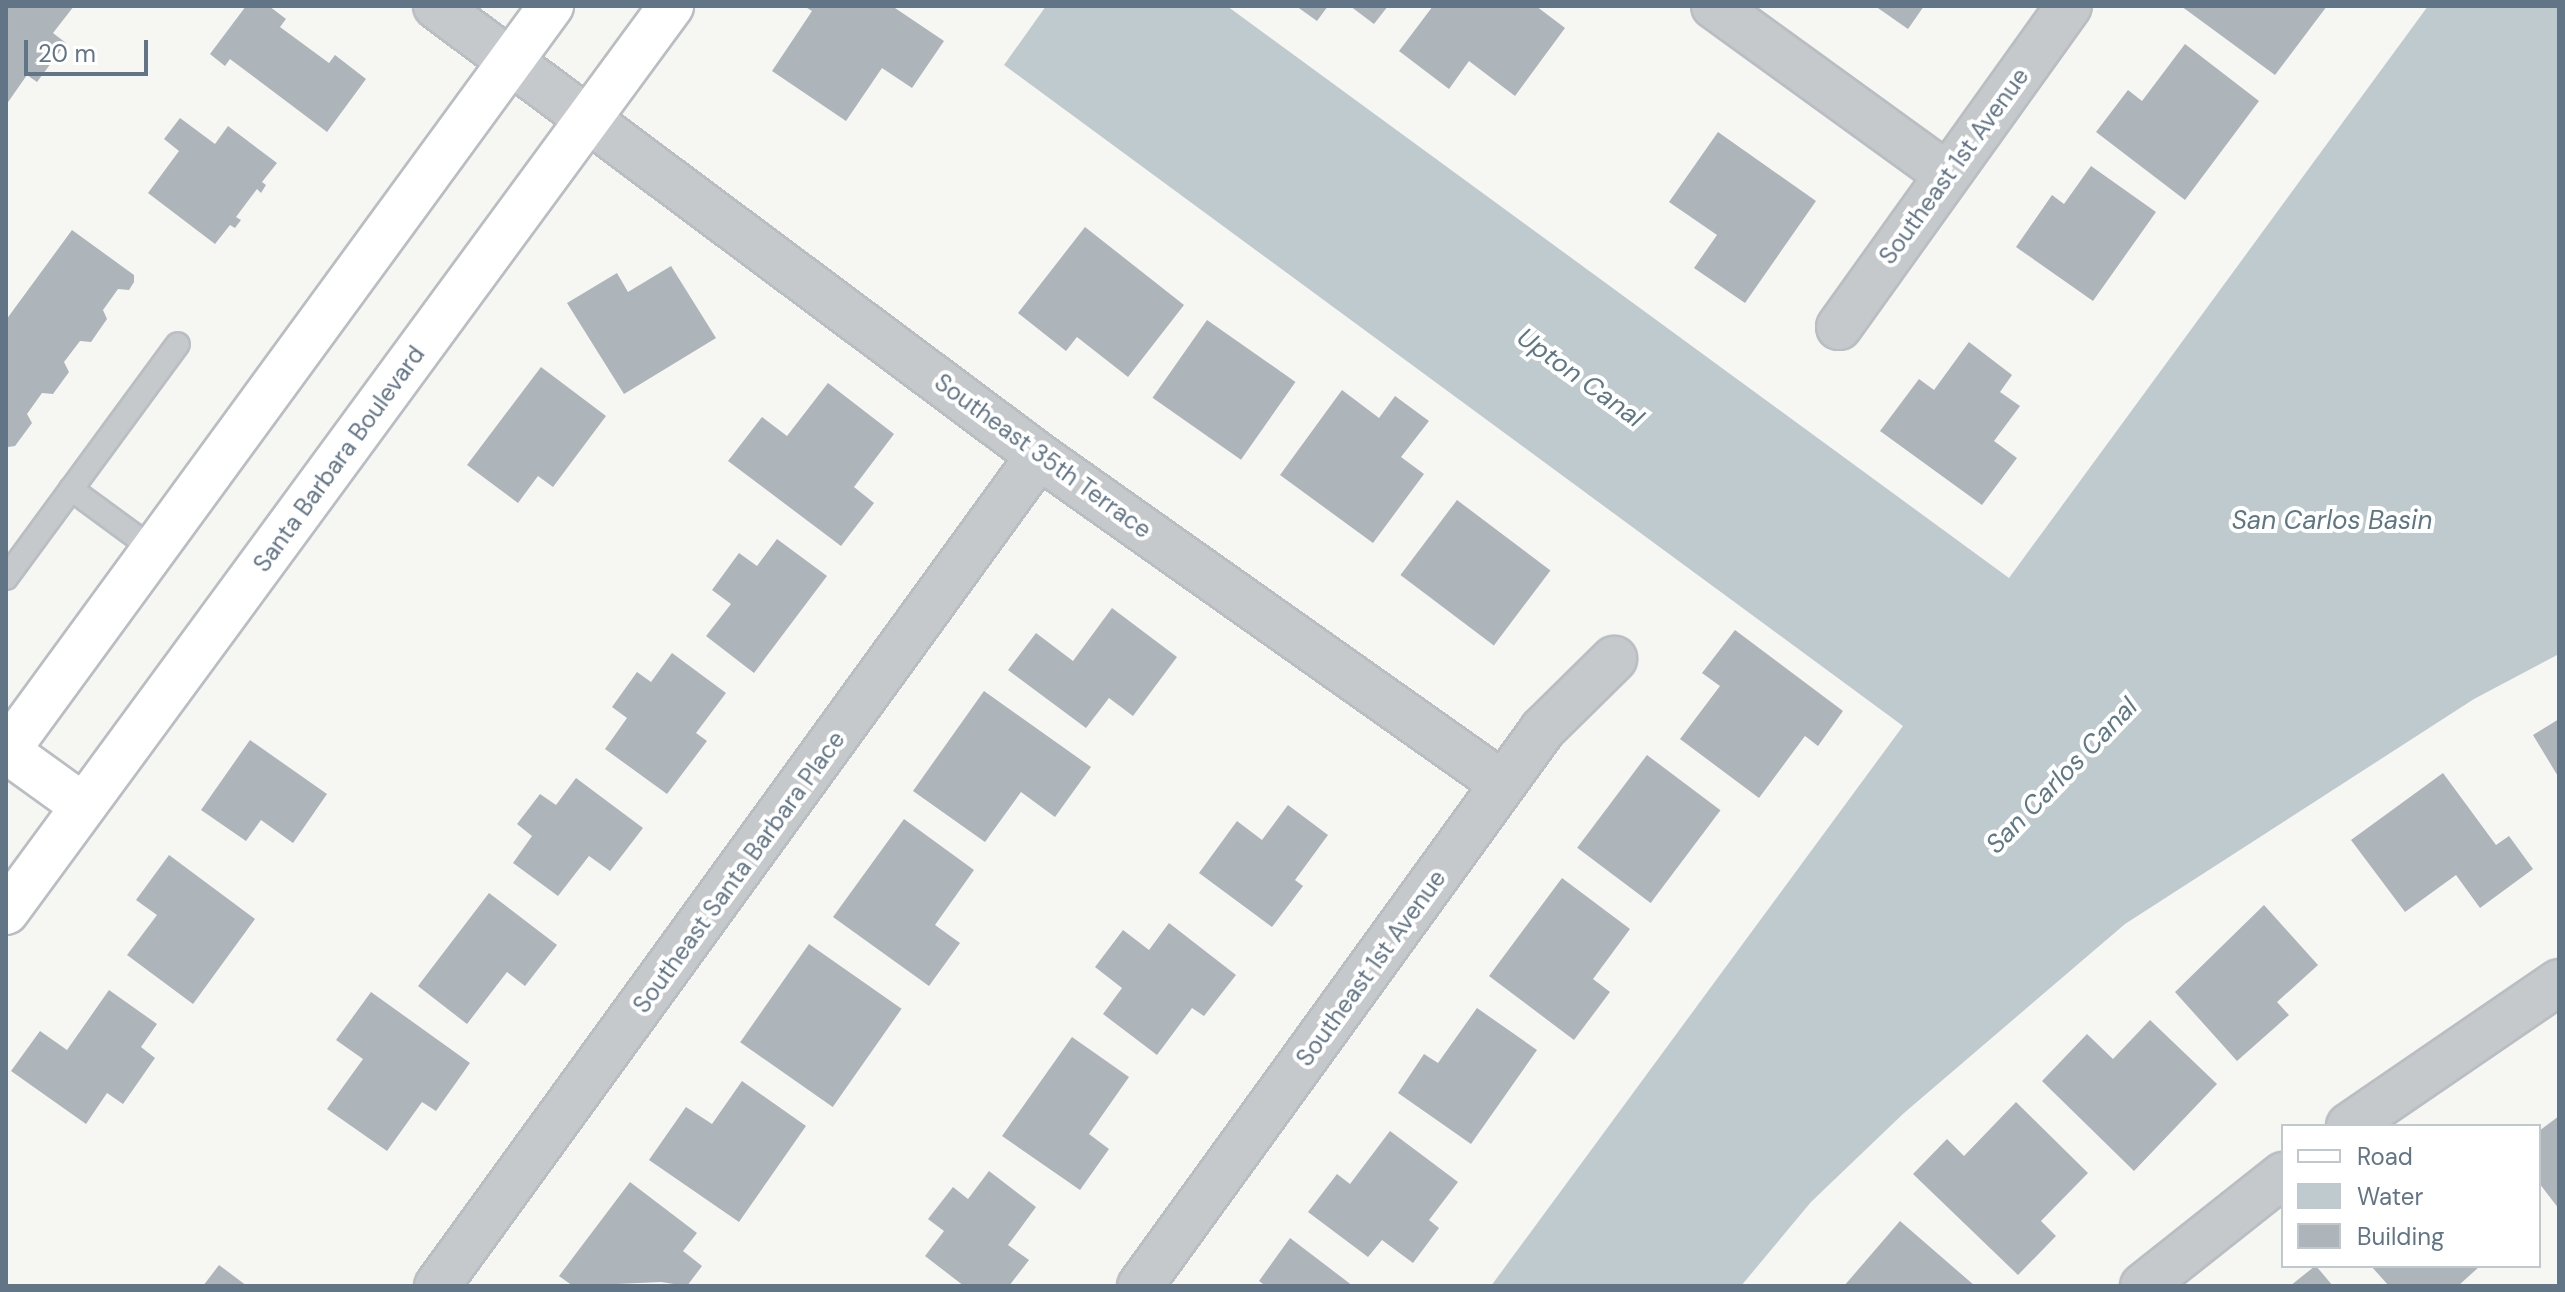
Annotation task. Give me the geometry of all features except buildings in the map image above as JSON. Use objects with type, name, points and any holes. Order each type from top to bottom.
[{"type":"main road","points":[[82,805],[6,751],[551,6]]},
{"type":"main road","name":"Santa Barbara Boulevard","points":[[6,912],[671,6]]},
{"type":"street","name":"Southeast 35th Terrace","points":[[436,6],[1039,456],[1503,784]]},
{"type":"street","points":[[1714,6],[1946,174]]},
{"type":"street","name":"Southeast 1st Avenue","points":[[1839,327],[2069,6]]},
{"type":"street","name":"Southeast Santa Barbara Place","points":[[437,1286],[1039,456]]},
{"type":"street","name":"Southeast 1st Avenue","points":[[1140,1286],[1543,729],[1614,659]]},
{"type":"street","points":[[2352,1124],[2559,982]]},
{"type":"street","points":[[2143,1286],[2281,1177]]},
{"type":"lane","points":[[6,578],[178,344]]},
{"type":"lane","points":[[71,489],[154,550]]},
{"type":"water","points":[[1046,6],[1227,6],[2009,578],[2428,6],[2559,6],[2559,654],[2474,699],[2125,924],[1904,1113],[1811,1202],[1741,1286],[1491,1286],[1903,726],[1004,65]]},
{"type":"water label","name":"Upton Canal","points":[[1580,378]]},
{"type":"water label","name":"San Carlos Basin","points":[[2332,521]]},
{"type":"water label","name":"San Carlos Canal","points":[[2062,776]]}]
